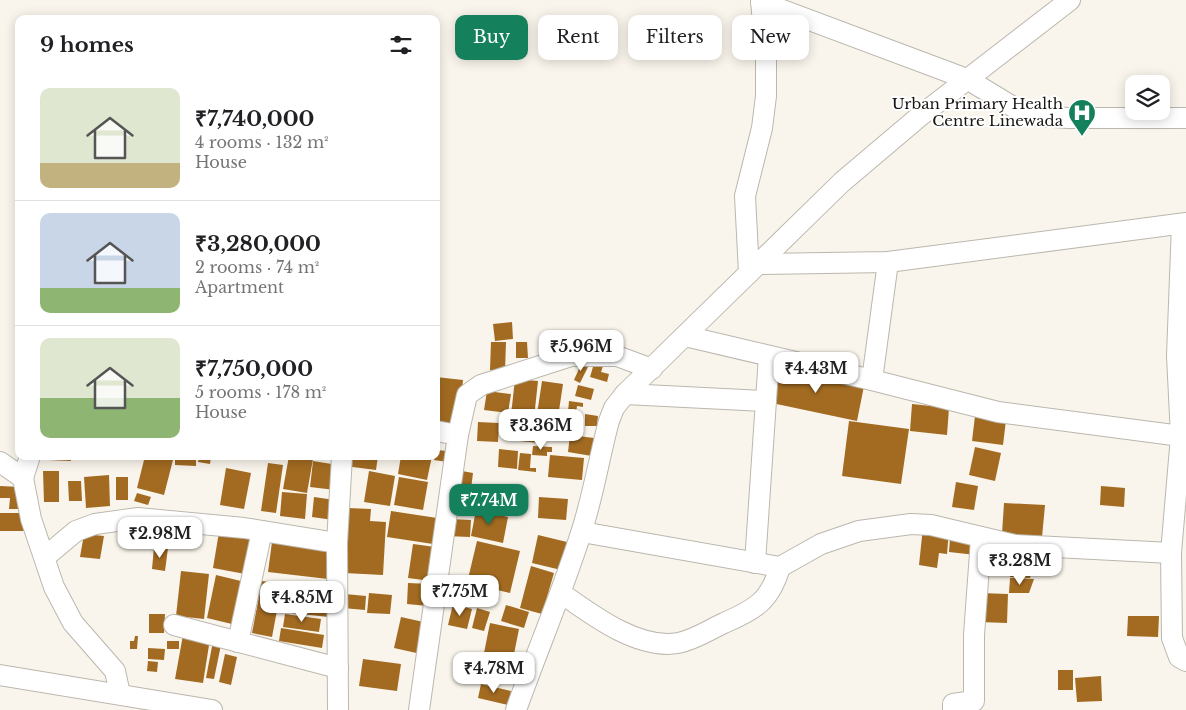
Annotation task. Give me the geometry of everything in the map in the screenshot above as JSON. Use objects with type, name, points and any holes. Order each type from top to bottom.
[{"type":"street","points":[[516,710],[538,647],[561,594],[582,532],[614,408],[625,394],[842,182],[967,79],[1070,0]]},
{"type":"street","points":[[753,268],[745,196],[762,128],[766,96],[766,60],[761,1],[967,79],[1015,108],[1039,116],[1068,118],[1186,118]]},
{"type":"street","points":[[753,268],[888,262],[1184,223],[1177,356],[1183,408],[1170,553],[1179,587],[1172,638],[1179,658],[1186,661]]},
{"type":"street","points":[[872,380],[888,262]]},
{"type":"street","points":[[685,336],[998,412],[1181,436]]},
{"type":"street","points":[[419,710],[458,435],[468,395],[481,385],[571,356],[617,356],[652,369]]},
{"type":"street","points":[[756,563],[769,356]]},
{"type":"street","points":[[625,394],[766,402]]},
{"type":"street","points":[[440,432],[458,435]]},
{"type":"street","points":[[29,460],[23,478],[31,519],[54,587],[73,624],[115,671],[120,694]]},
{"type":"street","points":[[338,710],[337,543],[342,460]]},
{"type":"street","points":[[0,462],[23,478]]},
{"type":"street","points":[[45,557],[76,531],[94,524],[138,518],[262,531],[337,543]]},
{"type":"street","points":[[582,532],[780,567],[821,544],[859,531],[892,525],[931,525],[1015,545],[1170,553]]},
{"type":"street","points":[[238,642],[262,531]]},
{"type":"street","points":[[953,710],[953,704],[974,701],[974,635],[981,538]]},
{"type":"street","points":[[561,594],[599,620],[632,636],[662,643],[678,643],[694,638],[756,608],[768,597],[780,567]]},
{"type":"street","points":[[174,625],[338,668]]},
{"type":"street","points":[[0,675],[212,710]]},
{"type":"building","points":[[512,322],[513,339],[495,341],[493,324]]},
{"type":"building","points":[[491,342],[506,342],[505,371],[490,370]]},
{"type":"building","points":[[516,342],[527,342],[528,358],[516,358]]},
{"type":"building","points":[[595,360],[604,363],[601,372],[609,374],[607,382],[590,377]]},
{"type":"building","points":[[582,362],[589,365],[580,383],[574,380]]},
{"type":"building","points":[[774,368],[864,386],[857,421],[767,402]]},
{"type":"building","points":[[440,377],[463,380],[458,426],[440,424]]},
{"type":"building","points":[[515,379],[538,381],[534,418],[511,415]]},
{"type":"building","points":[[542,381],[563,384],[557,424],[536,421]]},
{"type":"building","points":[[578,385],[594,389],[591,400],[575,396]]},
{"type":"building","points":[[487,391],[511,394],[508,413],[484,410]]},
{"type":"building","points":[[569,401],[583,403],[583,407],[577,406],[576,413],[568,412]]},
{"type":"building","points":[[912,404],[949,408],[947,435],[910,431]]},
{"type":"building","points":[[585,414],[598,416],[597,426],[585,426]]},
{"type":"building","points":[[975,416],[1006,420],[1003,445],[972,441]]},
{"type":"building","points":[[849,421],[909,429],[901,484],[842,476]]},
{"type":"building","points":[[478,422],[499,423],[498,442],[477,441]]},
{"type":"building","points":[[511,423],[542,427],[540,443],[509,440]]},
{"type":"building","points":[[570,435],[594,438],[592,456],[568,452]]},
{"type":"building","points":[[533,446],[552,447],[552,452],[547,452],[547,456],[532,455]]},
{"type":"building","points":[[975,447],[1001,453],[995,481],[969,475]]},
{"type":"building","points":[[499,449],[518,451],[517,469],[498,467]]},
{"type":"building","points":[[440,450],[448,451],[447,462],[434,460],[440,460]]},
{"type":"building","points":[[520,453],[531,454],[530,468],[536,468],[536,472],[518,470]]},
{"type":"building","points":[[550,455],[584,458],[582,480],[548,477]]},
{"type":"building","points":[[144,460],[173,460],[164,495],[137,488]]},
{"type":"building","points":[[175,460],[196,460],[196,466],[175,465]]},
{"type":"building","points":[[198,460],[210,460],[210,464],[198,462]]},
{"type":"building","points":[[288,460],[313,460],[307,493],[283,489]]},
{"type":"building","points":[[346,460],[377,460],[376,470],[345,466]]},
{"type":"building","points":[[400,460],[431,460],[427,480],[398,474]]},
{"type":"building","points":[[313,461],[338,465],[335,490],[310,487]]},
{"type":"building","points":[[268,463],[283,465],[276,513],[261,511]]},
{"type":"building","points":[[226,468],[251,473],[244,509],[220,505]]},
{"type":"building","points":[[43,471],[59,471],[59,502],[44,502]]},
{"type":"building","points":[[369,471],[395,476],[390,506],[364,502]]},
{"type":"building","points":[[462,471],[473,473],[471,489],[460,488]]},
{"type":"building","points":[[109,475],[110,506],[86,508],[84,477]]},
{"type":"building","points":[[116,477],[128,477],[128,500],[116,500]]},
{"type":"building","points":[[399,477],[428,482],[423,510],[394,505]]},
{"type":"building","points":[[68,481],[81,481],[82,501],[69,501]]},
{"type":"building","points":[[956,482],[978,486],[974,510],[952,507]]},
{"type":"building","points":[[492,484],[517,490],[515,499],[489,493]]},
{"type":"building","points":[[0,486],[21,487],[19,509],[9,509],[10,498],[0,498]]},
{"type":"building","points":[[1101,486],[1125,488],[1124,507],[1100,505]]},
{"type":"building","points":[[282,492],[307,494],[305,519],[280,516]]},
{"type":"building","points":[[137,493],[151,497],[148,505],[134,501]]},
{"type":"building","points":[[486,493],[514,503],[512,510],[483,501]]},
{"type":"building","points":[[314,497],[335,500],[333,520],[312,517]]},
{"type":"building","points":[[539,497],[568,499],[566,520],[538,518]]},
{"type":"building","points":[[1004,503],[1045,505],[1042,537],[1002,534]]},
{"type":"building","points":[[348,508],[371,509],[370,521],[386,522],[383,575],[344,573]]},
{"type":"building","points":[[476,510],[508,517],[503,543],[471,536]]},
{"type":"building","points":[[391,511],[437,518],[433,544],[387,537]]},
{"type":"building","points":[[0,513],[27,513],[27,531],[0,531]]},
{"type":"building","points":[[451,519],[471,520],[470,537],[446,536]]},
{"type":"building","points":[[126,524],[149,526],[147,547],[124,545]]},
{"type":"building","points":[[923,527],[949,530],[947,554],[939,553],[937,568],[919,565]]},
{"type":"building","points":[[169,531],[190,532],[190,540],[169,540]]},
{"type":"building","points":[[219,532],[251,538],[245,574],[213,568]]},
{"type":"building","points":[[84,534],[104,536],[100,559],[80,557]]},
{"type":"building","points":[[538,535],[567,542],[561,570],[532,563]]},
{"type":"building","points":[[950,538],[978,541],[976,555],[949,552]]},
{"type":"building","points":[[477,541],[520,551],[510,593],[467,583]]},
{"type":"building","points":[[272,542],[332,549],[328,579],[268,572]]},
{"type":"building","points":[[413,544],[435,547],[431,581],[408,578]]},
{"type":"building","points":[[154,547],[168,548],[165,571],[152,569]]},
{"type":"building","points":[[1010,563],[1034,563],[1030,578],[1010,577]]},
{"type":"building","points":[[531,566],[554,573],[542,614],[520,608]]},
{"type":"building","points":[[181,571],[209,574],[204,619],[176,616]]},
{"type":"building","points":[[216,575],[245,582],[236,625],[207,618]]},
{"type":"building","points":[[1010,578],[1034,579],[1029,593],[1009,593]]},
{"type":"building","points":[[262,581],[282,584],[272,637],[252,633]]},
{"type":"building","points":[[283,583],[331,587],[329,617],[281,612]]},
{"type":"building","points":[[408,583],[430,584],[428,606],[407,604]]},
{"type":"building","points":[[369,593],[392,595],[390,614],[367,613]]},
{"type":"building","points":[[980,593],[1008,594],[1007,623],[979,622]]},
{"type":"building","points":[[345,594],[366,596],[365,610],[343,608]]},
{"type":"building","points":[[453,604],[472,609],[467,629],[448,625]]},
{"type":"building","points":[[506,605],[529,612],[524,628],[501,621]]},
{"type":"building","points":[[477,608],[490,612],[484,631],[472,628]]},
{"type":"building","points":[[149,614],[165,614],[164,633],[149,633]]},
{"type":"building","points":[[285,614],[321,619],[319,632],[283,627]]},
{"type":"building","points":[[1128,616],[1159,616],[1158,637],[1127,636]]},
{"type":"building","points":[[401,617],[428,623],[421,654],[394,648]]},
{"type":"building","points":[[490,623],[519,629],[513,659],[484,653]]},
{"type":"building","points":[[281,628],[324,635],[322,648],[279,641]]},
{"type":"building","points":[[183,635],[210,639],[203,683],[175,679]]},
{"type":"building","points":[[135,636],[138,636],[137,649],[130,649],[130,641],[134,641]]},
{"type":"building","points":[[222,640],[214,679],[206,678],[213,641]]},
{"type":"building","points":[[167,641],[179,641],[179,649],[167,649]]},
{"type":"building","points":[[148,648],[165,649],[164,660],[148,659]]},
{"type":"building","points":[[225,654],[237,657],[231,685],[219,682]]},
{"type":"building","points":[[363,659],[401,664],[397,691],[359,686]]},
{"type":"building","points":[[148,661],[158,662],[157,672],[147,671]]},
{"type":"building","points":[[1058,670],[1073,670],[1073,690],[1058,690]]},
{"type":"building","points":[[1101,676],[1102,701],[1077,702],[1075,678]]},
{"type":"building","points":[[481,684],[511,691],[508,705],[478,698]]},
{"type":"place","name":"Urban Primary Health Centre Linewada","points":[[1082,137]]}]
